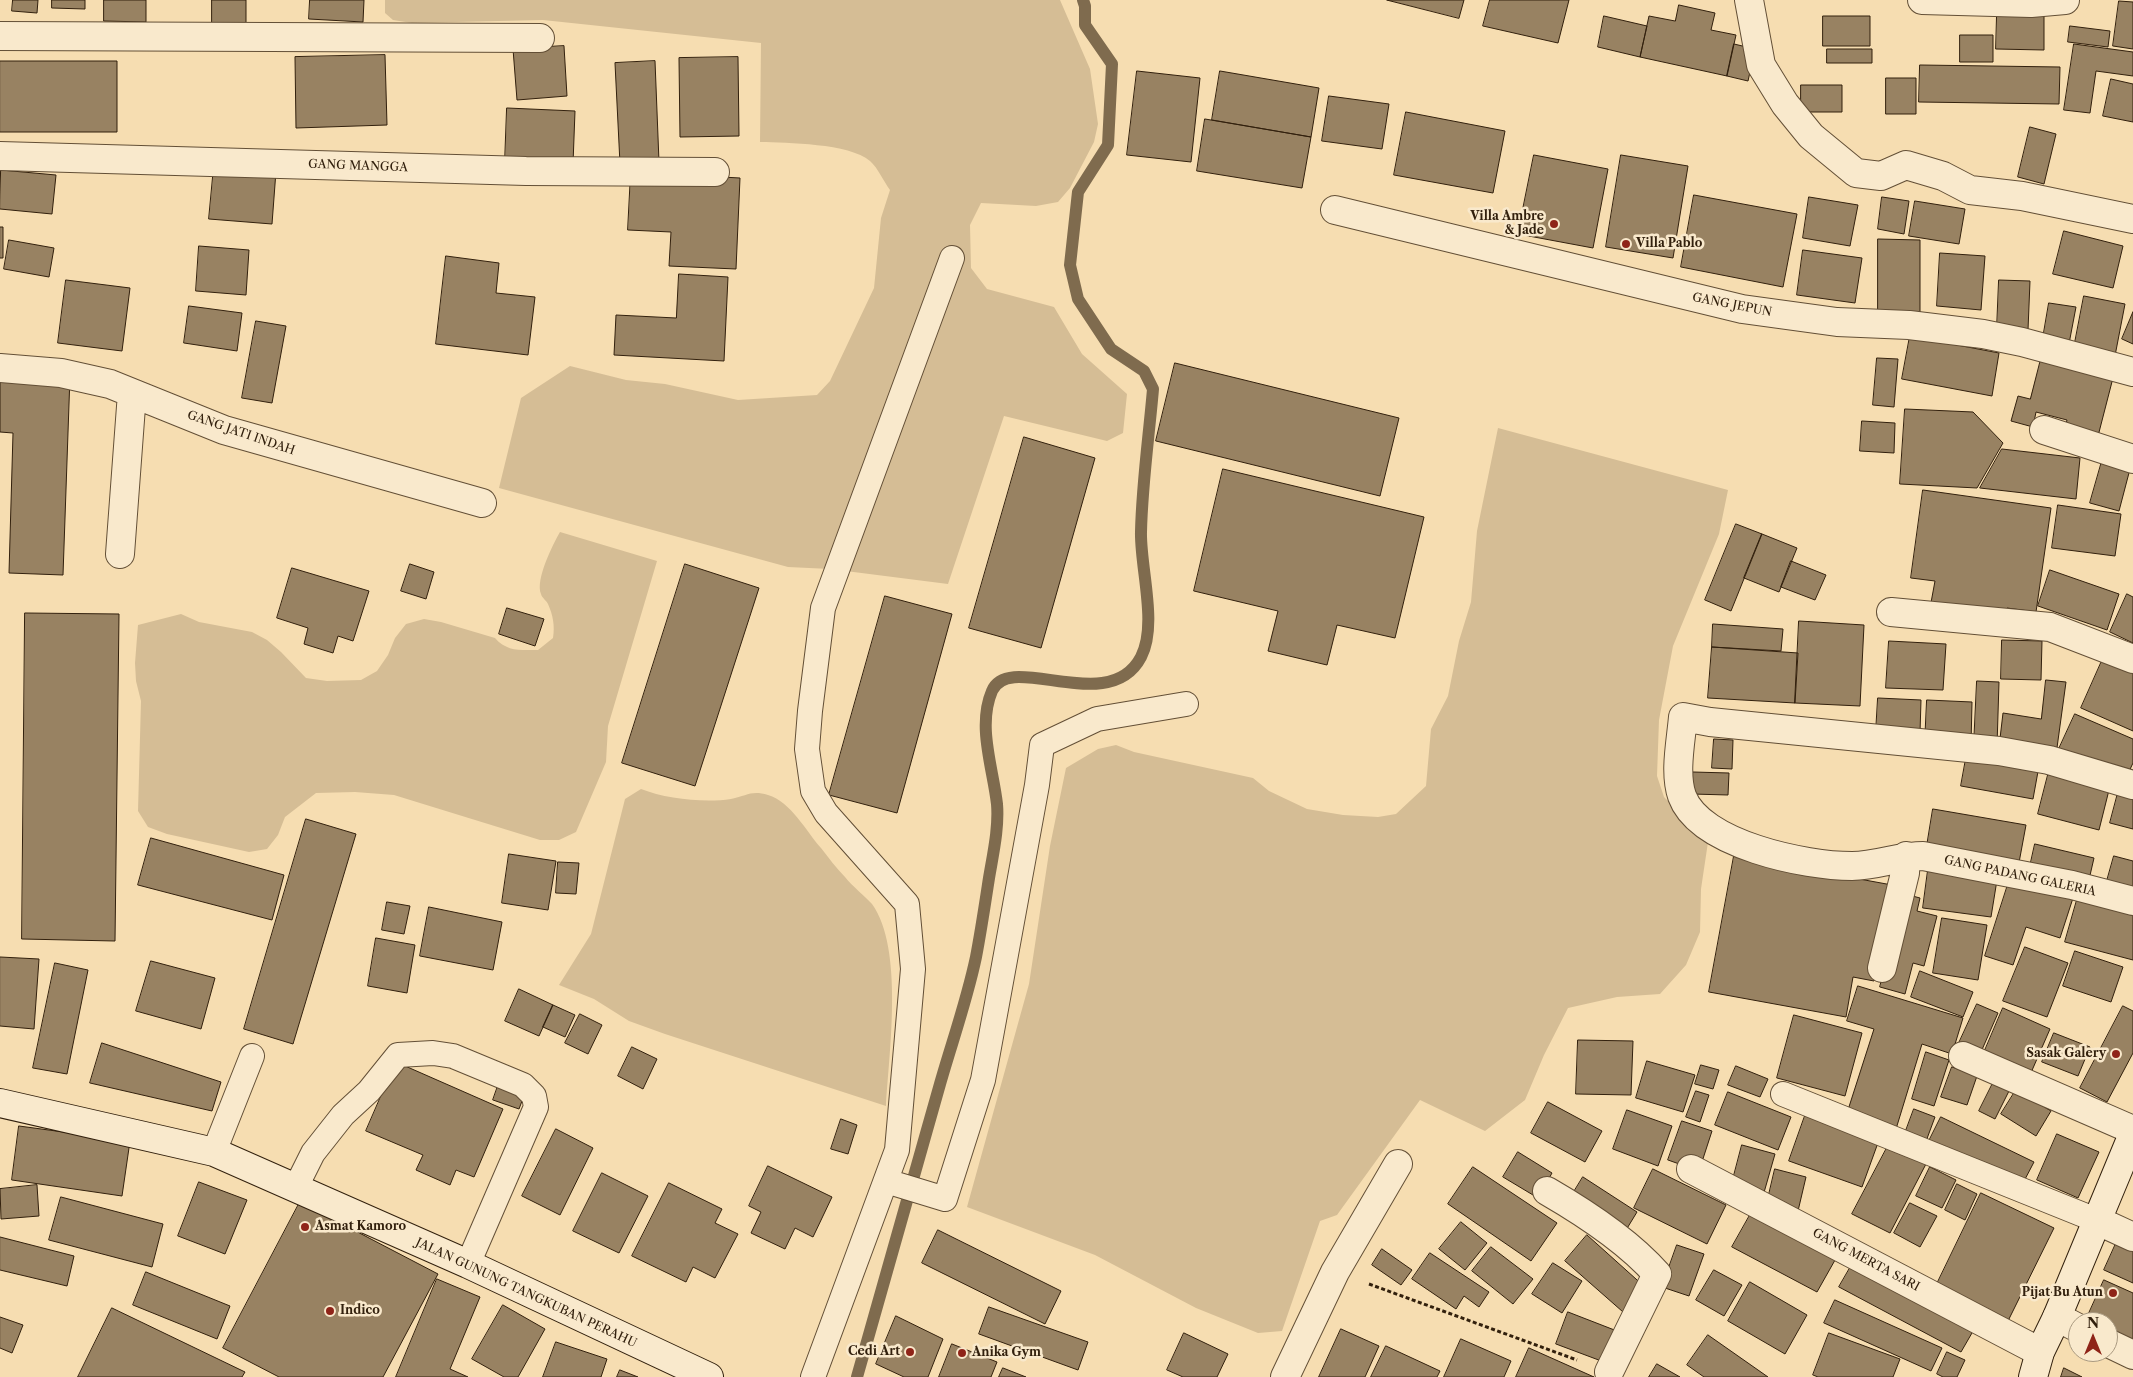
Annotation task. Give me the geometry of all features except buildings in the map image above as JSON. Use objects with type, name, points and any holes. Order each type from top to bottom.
[{"type":"street","points":[[1748,0],[1761,65],[1785,104],[1811,136],[1856,173],[1881,176],[1906,165],[1943,176],[1970,190],[2022,196],[2133,219]]},
{"type":"street","points":[[1922,0],[2031,3],[2065,0]]},
{"type":"street","points":[[0,36],[540,38]]},
{"type":"street","name":"GANG MANGGA","points":[[0,156],[526,171],[716,172]]},
{"type":"street","name":"GANG JEPUN","points":[[1335,210],[1742,309],[1838,322],[1909,325],[1983,334],[2022,342],[2133,372]]},
{"type":"street","name":"GANG JATI INDAH","points":[[0,368],[78,375],[132,393],[224,430],[331,462],[482,503]]},
{"type":"street","points":[[120,554],[132,393]]},
{"type":"street","points":[[2044,430],[2133,459]]},
{"type":"street","points":[[1891,612],[2050,627],[2133,659]]},
{"type":"street","name":"GANG PADANG GALERIA","points":[[2133,785],[2049,760],[2000,751],[1710,722],[1684,716],[1680,772],[1682,794],[1686,803],[1697,818],[1742,845],[1769,854],[1851,866],[1906,856],[1923,856],[2072,885],[2133,901]]},
{"type":"street","points":[[1882,968],[1905,873],[1906,856]]},
{"type":"street","points":[[1963,1056],[2133,1130]]},
{"type":"street","name":"JALAN GUNUNG TANGKUBAN PERAHU","points":[[0,1103],[214,1152],[468,1264],[709,1377]]},
{"type":"street","points":[[2071,1312],[2096,1220],[2133,1134]]},
{"type":"street","points":[[1285,1377],[1335,1272],[1398,1164]]},
{"type":"street","name":"GANG MERTA SARI","points":[[1691,1169],[2036,1364]]},
{"type":"street","points":[[1547,1192],[1572,1206],[1616,1238],[1657,1274],[1609,1372]]},
{"type":"street","points":[[2096,1220],[2133,1237]]},
{"type":"street","points":[[2036,1364],[2068,1322]]},
{"type":"street","points":[[2118,1347],[2133,1355]]},
{"type":"lane","points":[[813,1377],[890,1182],[897,1150],[913,969],[907,904],[832,821],[812,791],[807,750],[808,730],[823,608],[952,258]]},
{"type":"lane","points":[[890,1182],[945,1199],[983,1080],[1037,785],[1042,746],[1097,718],[1186,704]]},
{"type":"lane","points":[[295,1189],[313,1153],[343,1116],[369,1090],[398,1055],[433,1053],[453,1056],[523,1084],[534,1096],[536,1107],[468,1264]]},
{"type":"lane","points":[[214,1152],[252,1056]]},
{"type":"lane","points":[[1783,1094],[2096,1220]]},
{"type":"path","points":[[1335,1272],[1609,1372]]},
{"type":"shaded area","points":[[385,0],[1060,0],[1090,69],[1098,124],[1094,142],[1070,188],[1058,202],[1036,206],[981,203],[970,225],[971,268],[987,289],[1054,307],[1082,354],[1127,394],[1123,433],[1107,441],[1004,416],[948,584],[830,569],[788,567],[499,488],[521,398],[570,366],[626,380],[665,384],[738,400],[817,395],[830,381],[874,288],[881,218],[890,190],[873,164],[860,155],[833,147],[760,142],[761,43],[543,20],[412,23],[393,20],[385,13]]},
{"type":"shaded area","points":[[1498,428],[1728,490],[1719,534],[1673,646],[1659,720],[1657,776],[1664,797],[1708,842],[1701,889],[1700,932],[1686,965],[1660,994],[1617,997],[1568,1008],[1544,1055],[1525,1100],[1485,1131],[1420,1100],[1337,1215],[1320,1221],[1282,1331],[1258,1333],[1196,1308],[1095,1255],[967,1207],[1029,984],[1050,846],[1066,768],[1098,749],[1116,745],[1134,752],[1253,778],[1269,791],[1307,809],[1343,815],[1378,817],[1396,814],[1426,786],[1431,729],[1448,696],[1459,641],[1471,602],[1477,531]]},
{"type":"shaded area","points":[[560,532],[657,561],[608,726],[606,762],[576,832],[559,840],[540,840],[394,795],[355,792],[316,793],[285,817],[278,835],[267,849],[249,852],[167,834],[148,827],[138,811],[141,701],[136,681],[135,663],[138,625],[181,614],[199,622],[252,632],[267,640],[306,678],[327,681],[361,680],[377,671],[388,655],[395,638],[406,624],[424,619],[495,638],[509,648],[538,650],[553,638],[552,616],[548,604],[542,595],[540,580]]},
{"type":"shaded area","points":[[641,789],[674,798],[698,800],[731,799],[757,793],[768,795],[791,810],[851,884],[872,904],[882,923],[888,947],[891,973],[891,1030],[886,1106],[629,1021],[594,999],[559,985],[591,934],[625,799]]},
{"type":"waterway","points":[[857,1377],[964,1005],[976,957],[997,822],[997,804],[986,733],[986,718],[992,691],[1002,680],[1018,677],[1084,684],[1107,682],[1126,674],[1141,657],[1146,644],[1148,613],[1141,532],[1144,478],[1153,389],[1144,371],[1111,349],[1078,299],[1070,265],[1078,192],[1108,145],[1112,64],[1085,25],[1085,6],[1083,0]]},
{"type":"place","name":"Villa Ambre & Jade","points":[[1554,224]]},
{"type":"place","name":"Villa Pablo","points":[[1626,244]]},
{"type":"place","name":"Sasak Galery","points":[[2116,1054]]},
{"type":"place","name":"Asmat Kamoro","points":[[305,1227]]},
{"type":"place","name":"Pijat Bu Atun","points":[[2113,1293]]},
{"type":"place","name":"Indico","points":[[330,1311]]},
{"type":"place","name":"Cedi Art","points":[[910,1352]]},
{"type":"place","name":"Anika Gym","points":[[962,1353]]}]
